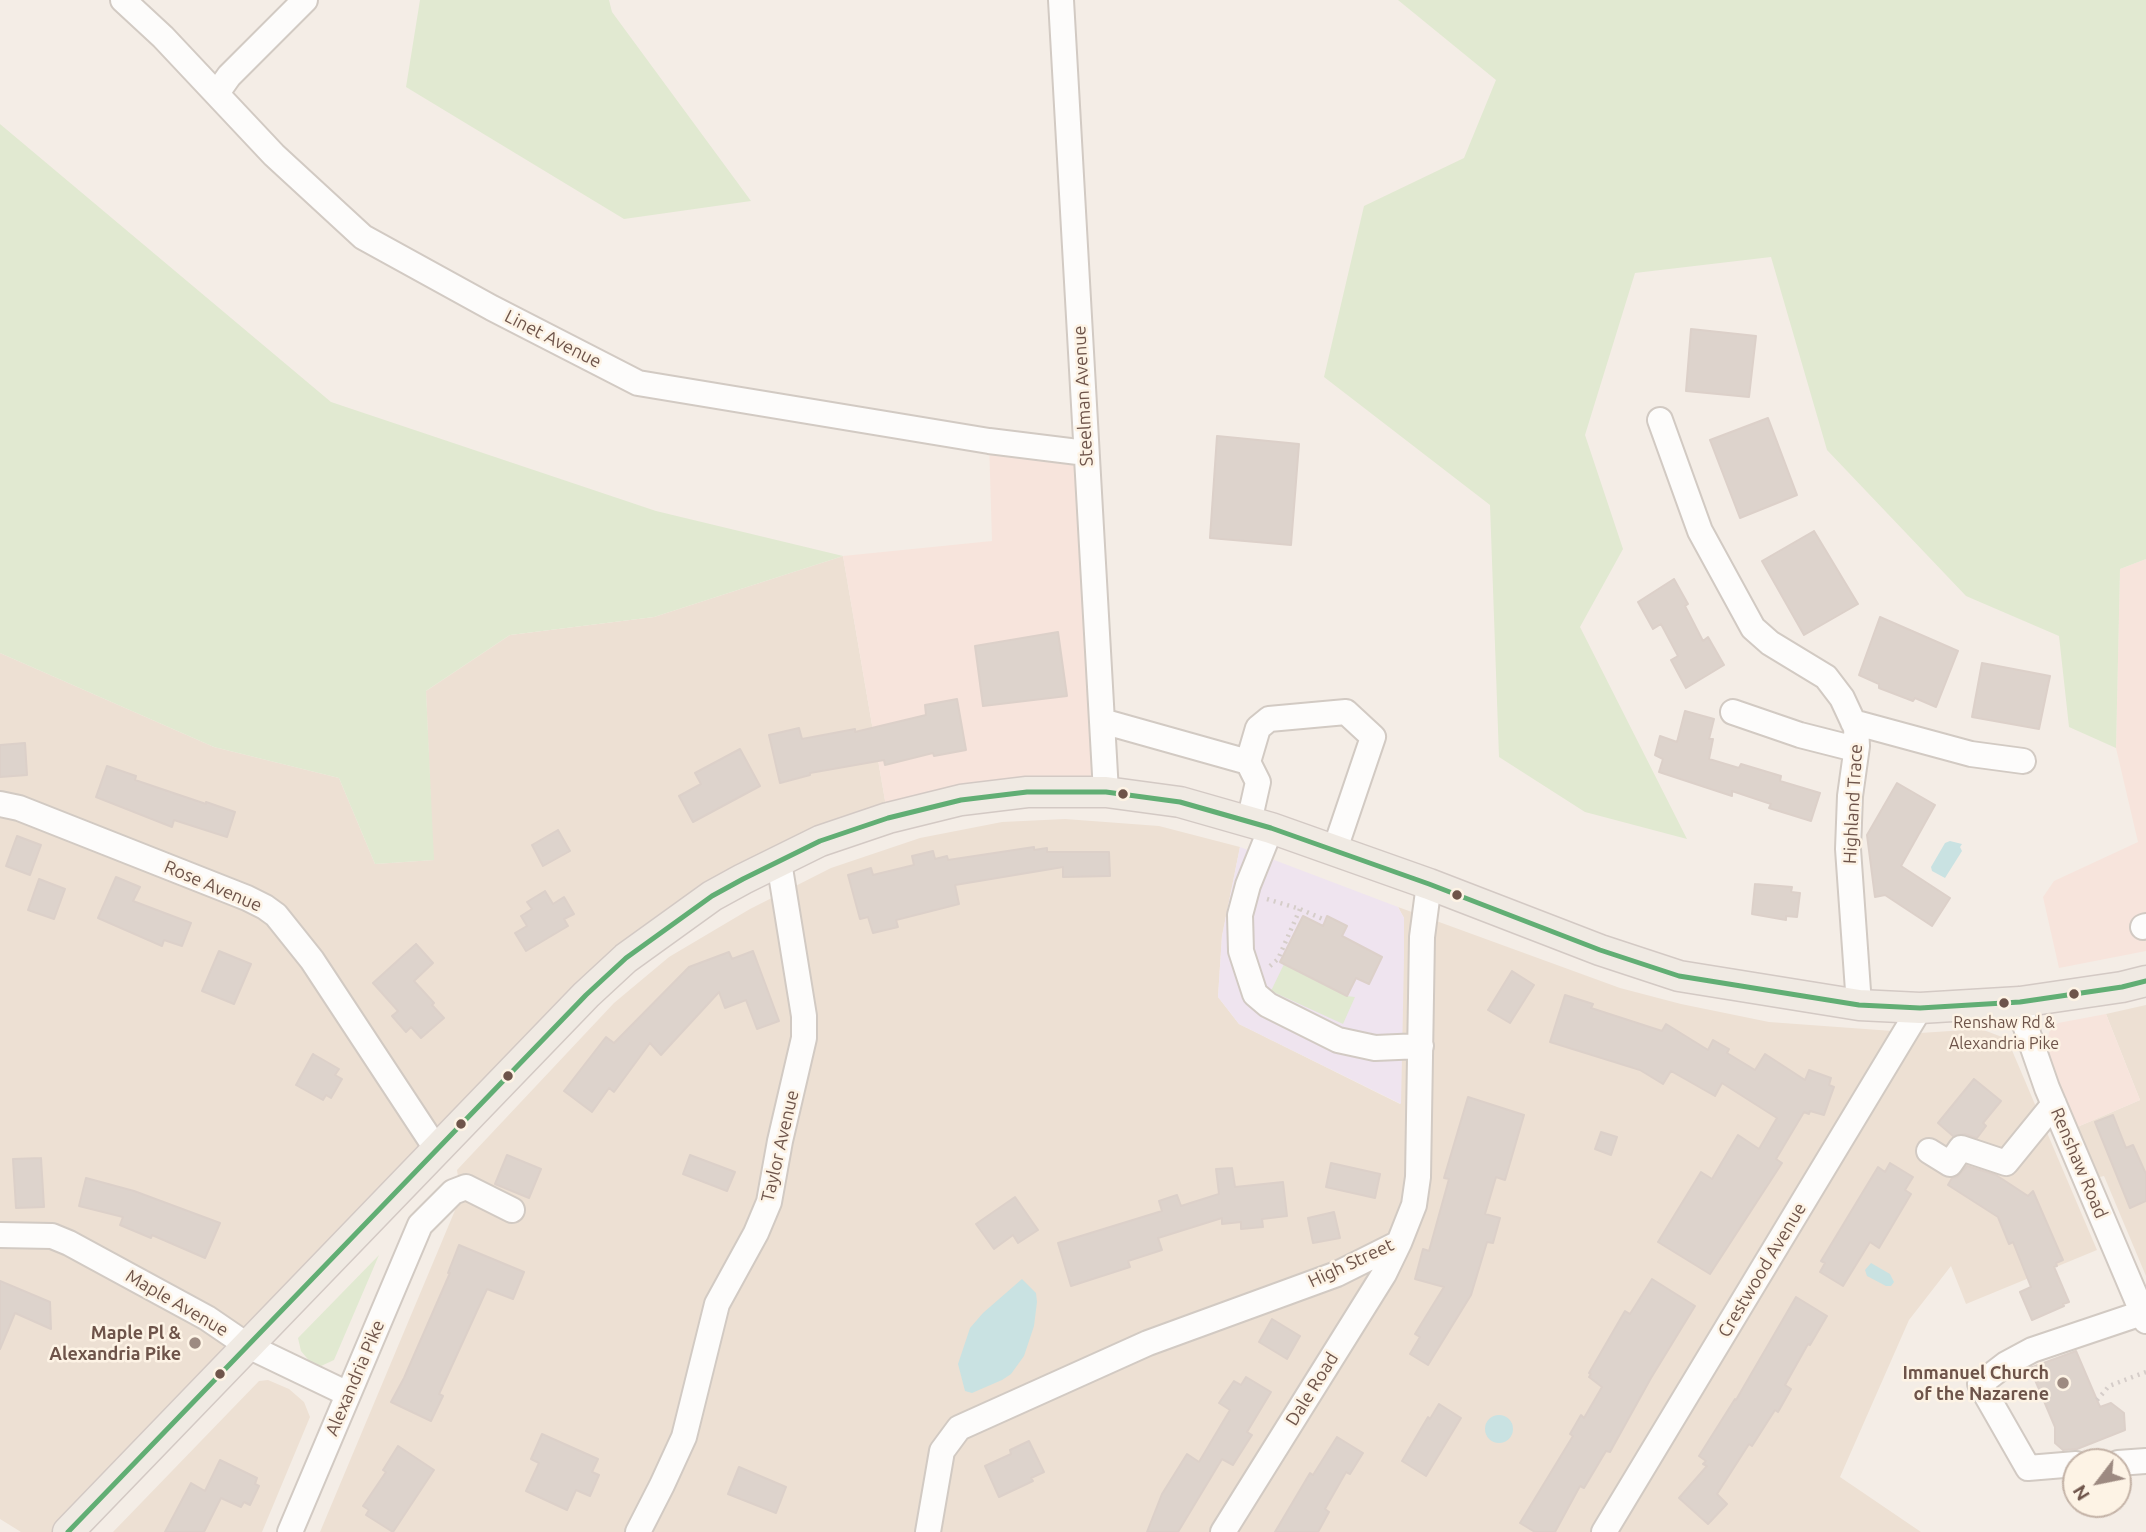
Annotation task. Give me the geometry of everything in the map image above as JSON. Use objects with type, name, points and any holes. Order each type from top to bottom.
[{"type":"main road","points":[[68,1532],[586,995],[626,958],[712,896],[820,841],[888,818],[961,800],[1027,792],[1106,792],[1180,802],[1260,825],[1429,884],[1600,950],[1679,975],[1859,1005],[1920,1008],[2020,1002],[2146,981]]},
{"type":"street","name":"Linet Avenue","points":[[123,0],[217,93],[274,155],[363,237],[492,308],[638,383],[962,437],[1086,453]]},
{"type":"street","points":[[217,93],[229,75],[305,0]]},
{"type":"street","name":"Steelman Avenue","points":[[1061,0],[1106,792]]},
{"type":"street","name":"Highland Trace","points":[[1660,420],[1700,531],[1753,628],[1770,643],[1826,677],[1842,698],[1856,728],[1848,849],[1859,1005]]},
{"type":"street","points":[[1334,852],[1373,737],[1346,712],[1269,719],[1258,727],[1248,762],[1258,782],[1260,825],[1240,915],[1241,951],[1255,994],[1268,1005],[1338,1040],[1375,1048],[1421,1046]]},
{"type":"street","points":[[1733,712],[1855,750]]},
{"type":"street","points":[[1102,721],[1248,762]]},
{"type":"street","points":[[1853,722],[1971,754],[2023,761]]},
{"type":"street","name":"Rose Avenue","points":[[0,804],[19,808],[247,898],[271,911],[286,925],[312,960],[437,1150]]},
{"type":"street","name":"Taylor Avenue","points":[[638,1532],[684,1437],[717,1304],[756,1233],[769,1202],[804,1038],[804,1016],[779,862]]},
{"type":"street","name":"High Street","points":[[928,1532],[942,1451],[958,1427],[1148,1343],[1337,1273],[1399,1243],[1414,1205],[1418,1177],[1422,937],[1429,884]]},
{"type":"street","name":"Renshaw Road","points":[[2020,1002],[2024,1022],[2054,1104],[2144,1317]]},
{"type":"street","name":"Crestwood Avenue","points":[[1604,1532],[1920,1008]]},
{"type":"street","points":[[1929,1151],[1950,1164],[1961,1148],[2006,1163],[2054,1104]]},
{"type":"street","name":"Alexandria Pike","points":[[290,1532],[420,1225],[453,1192],[466,1187],[512,1210]]},
{"type":"street","name":"Maple Avenue","points":[[0,1235],[52,1236],[69,1243],[207,1318],[248,1346],[348,1394]]},
{"type":"street","name":"Dale Road","points":[[1223,1532],[1384,1274],[1399,1243]]},
{"type":"street","points":[[2062,1465],[2028,1468],[1980,1384],[2006,1364],[2032,1350],[2144,1317]]},
{"type":"path","points":[[1247,892],[1325,920]]},
{"type":"path","points":[[1247,976],[1267,970],[1278,959],[1300,909]]},
{"type":"path","points":[[2097,1400],[2109,1386],[2146,1372]]},
{"type":"shaded area","points":[[989,441],[1086,453],[1106,792],[888,818],[843,556],[992,541]]},
{"type":"shaded area","points":[[843,556],[888,818],[674,922],[68,1532],[21,1532],[0,1519],[0,653],[214,747],[339,778],[375,864],[433,860],[426,691],[510,635],[654,617]]},
{"type":"shaded area","points":[[2146,559],[2146,951],[2059,968],[2043,897],[2054,881],[2138,842],[2116,748],[2120,569]]},
{"type":"shaded area","points":[[1065,819],[1159,826],[1240,847],[1222,936],[1218,997],[1239,1024],[1400,1104],[1404,918],[1398,907],[1620,988],[1681,1004],[1769,1022],[1920,1033],[1981,1029],[2002,1037],[2011,1048],[2097,1250],[1966,1304],[1951,1266],[1909,1320],[1840,1477],[1921,1532],[320,1532],[461,1196],[457,1170],[614,1003],[669,957],[750,909],[831,868],[920,838],[1002,822]]},
{"type":"shaded area","points":[[1240,847],[1398,907],[1404,918],[1401,1104],[1239,1024],[1218,997],[1222,936]]},
{"type":"shaded area","points":[[2146,1005],[2146,1276],[2104,1176],[2096,1178],[2075,1128],[2140,1100],[2106,1014]]},
{"type":"shaded area","points":[[2106,1014],[2140,1100],[2075,1128],[2049,1065],[2049,1032],[2058,1023]]},
{"type":"shaded area","points":[[268,1380],[289,1389],[304,1402],[310,1417],[262,1532],[113,1532],[259,1381]]},
{"type":"green space","points":[[420,0],[609,0],[612,12],[751,201],[624,219],[406,87]]},
{"type":"green space","points":[[1398,0],[2146,0],[2146,559],[2120,569],[2116,748],[2069,727],[2059,636],[1966,596],[1827,450],[1771,257],[1635,273],[1585,435],[1623,549],[1580,627],[1687,839],[1585,812],[1499,757],[1490,505],[1324,377],[1364,206],[1464,158],[1496,80]]},
{"type":"green space","points":[[0,124],[331,402],[656,511],[843,556],[654,617],[510,635],[426,691],[434,860],[375,864],[339,778],[214,747],[0,653]]},
{"type":"green space","points":[[1284,964],[1347,996],[1355,997],[1343,1024],[1271,991]]},
{"type":"green space","points":[[379,1255],[334,1360],[321,1366],[311,1363],[301,1351],[298,1338]]},
{"type":"water","points":[[1950,841],[1962,844],[1962,851],[1945,878],[1932,871],[1931,867],[1945,843]]},
{"type":"water","points":[[1871,1263],[1890,1274],[1894,1282],[1891,1286],[1867,1276],[1865,1270]]},
{"type":"water","points":[[1022,1279],[1036,1293],[1037,1302],[1034,1326],[1024,1356],[1011,1374],[1002,1380],[972,1393],[965,1391],[958,1364],[970,1328]]},
{"type":"water","points":[[1499,1415],[1509,1419],[1513,1429],[1509,1439],[1499,1443],[1489,1439],[1485,1429],[1489,1419]]},
{"type":"building","points":[[1691,329],[1756,336],[1749,397],[1686,391]]},
{"type":"building","points":[[1768,418],[1797,495],[1740,518],[1710,440]]},
{"type":"building","points":[[1217,436],[1299,444],[1291,545],[1210,538]]},
{"type":"building","points":[[1814,531],[1858,604],[1804,635],[1762,561]]},
{"type":"building","points":[[1674,579],[1703,641],[1708,637],[1724,665],[1686,688],[1671,660],[1678,656],[1661,624],[1653,629],[1638,602]]},
{"type":"building","points":[[1880,617],[1958,651],[1936,707],[1879,688],[1879,684],[1859,675]]},
{"type":"building","points":[[1058,632],[1067,696],[983,706],[975,646]]},
{"type":"building","points":[[1982,663],[2050,676],[2039,729],[1972,717]]},
{"type":"building","points":[[957,699],[966,750],[934,756],[933,753],[885,765],[884,760],[810,773],[780,783],[769,735],[799,728],[802,739],[855,729],[855,732],[926,715],[925,705]]},
{"type":"building","points":[[1685,711],[1714,719],[1709,739],[1713,739],[1709,759],[1739,768],[1741,764],[1781,776],[1780,781],[1820,793],[1811,821],[1769,808],[1771,804],[1732,791],[1732,796],[1659,772],[1663,759],[1655,755],[1660,736],[1677,742]]},
{"type":"building","points":[[25,743],[27,775],[0,777],[0,745]]},
{"type":"building","points":[[740,749],[760,786],[693,822],[679,796],[701,784],[695,773]]},
{"type":"building","points":[[107,766],[136,776],[135,780],[235,812],[227,837],[174,820],[172,827],[96,797]]},
{"type":"building","points":[[1897,783],[1935,805],[1901,866],[1950,898],[1932,926],[1885,895],[1875,897],[1867,835]]},
{"type":"building","points":[[558,830],[570,851],[543,866],[532,845]]},
{"type":"building","points":[[17,836],[41,845],[30,875],[6,866]]},
{"type":"building","points":[[1034,847],[1034,850],[1047,848],[1047,852],[1109,852],[1110,876],[1063,877],[1063,867],[955,885],[959,904],[896,920],[898,927],[873,933],[868,917],[860,919],[848,875],[871,868],[873,875],[914,865],[912,856],[933,851],[935,859],[947,856],[948,860]]},
{"type":"building","points":[[116,877],[140,887],[133,901],[191,923],[182,946],[164,940],[162,946],[98,918]]},
{"type":"building","points":[[39,879],[65,889],[54,919],[28,910]]},
{"type":"building","points":[[1755,884],[1792,887],[1791,892],[1800,893],[1797,917],[1786,916],[1786,920],[1752,914]]},
{"type":"building","points":[[545,891],[553,904],[564,897],[574,914],[564,919],[568,926],[526,951],[515,933],[527,926],[521,916],[532,909],[527,902]]},
{"type":"building","points":[[1303,916],[1323,926],[1327,916],[1347,926],[1342,936],[1382,957],[1369,984],[1356,978],[1347,996],[1280,962]]},
{"type":"building","points":[[416,944],[433,963],[414,981],[444,1018],[421,1038],[411,1027],[406,1032],[392,1016],[398,1011],[373,983]]},
{"type":"building","points":[[219,951],[251,964],[234,1004],[202,991]]},
{"type":"building","points":[[753,951],[779,1021],[757,1029],[746,1000],[725,1008],[719,992],[661,1055],[650,1043],[614,1092],[609,1088],[592,1112],[564,1091],[606,1037],[614,1043],[689,967],[729,952],[732,959]]},
{"type":"building","points":[[1512,971],[1534,985],[1510,1023],[1488,1010]]},
{"type":"building","points":[[1565,995],[1593,1004],[1591,1008],[1662,1031],[1666,1024],[1708,1050],[1713,1040],[1729,1049],[1727,1053],[1755,1070],[1765,1054],[1805,1080],[1809,1070],[1831,1078],[1829,1085],[1834,1087],[1824,1115],[1804,1112],[1776,1159],[1782,1163],[1710,1274],[1658,1242],[1701,1172],[1712,1179],[1738,1135],[1759,1149],[1777,1118],[1722,1083],[1715,1096],[1671,1071],[1663,1084],[1640,1070],[1550,1042]]},
{"type":"building","points":[[313,1054],[339,1069],[335,1075],[342,1079],[331,1098],[326,1095],[323,1100],[296,1085]]},
{"type":"building","points":[[1974,1079],[2001,1101],[1983,1123],[1986,1126],[1977,1138],[1965,1134],[1953,1136],[1938,1123]]},
{"type":"building","points":[[1468,1097],[1524,1115],[1505,1180],[1496,1177],[1485,1214],[1500,1218],[1493,1243],[1487,1242],[1471,1295],[1428,1365],[1410,1354],[1420,1337],[1415,1334],[1444,1287],[1415,1279],[1423,1249],[1429,1251],[1449,1179],[1444,1178]]},
{"type":"building","points":[[2113,1115],[2126,1148],[2133,1145],[2146,1174],[2146,1201],[2130,1208],[2095,1122]]},
{"type":"building","points":[[1601,1132],[1617,1137],[1611,1155],[1595,1149]]},
{"type":"building","points":[[507,1155],[541,1169],[529,1198],[495,1184]]},
{"type":"building","points":[[690,1155],[735,1172],[727,1191],[683,1174]]},
{"type":"building","points":[[41,1158],[44,1207],[16,1208],[13,1159]]},
{"type":"building","points":[[1331,1163],[1380,1174],[1375,1198],[1326,1187]]},
{"type":"building","points":[[1890,1163],[1913,1177],[1905,1190],[1911,1194],[1879,1248],[1870,1242],[1843,1286],[1820,1272],[1825,1263],[1821,1261],[1878,1167],[1885,1172]]},
{"type":"building","points":[[1967,1166],[1996,1175],[2028,1196],[2033,1191],[2063,1260],[2054,1267],[2069,1302],[2063,1304],[2064,1306],[2032,1320],[2020,1292],[2031,1287],[2013,1242],[2009,1244],[1998,1217],[1948,1185],[1952,1178],[1957,1177]]},
{"type":"building","points":[[1232,1168],[1235,1187],[1283,1182],[1287,1216],[1262,1219],[1263,1227],[1241,1229],[1241,1222],[1222,1224],[1222,1218],[1158,1238],[1162,1250],[1128,1261],[1130,1267],[1071,1286],[1058,1243],[1162,1211],[1159,1201],[1177,1195],[1181,1206],[1219,1194],[1216,1169]]},
{"type":"building","points":[[86,1178],[134,1191],[220,1223],[205,1258],[152,1235],[151,1238],[120,1225],[123,1217],[79,1206]]},
{"type":"building","points":[[1015,1197],[1038,1230],[1018,1243],[1013,1235],[994,1249],[976,1224]]},
{"type":"building","points":[[1334,1212],[1340,1238],[1313,1243],[1308,1218]]},
{"type":"building","points":[[459,1245],[524,1272],[513,1299],[487,1289],[439,1394],[443,1396],[431,1421],[391,1402],[450,1273]]},
{"type":"building","points":[[1652,1279],[1695,1306],[1610,1452],[1606,1451],[1584,1488],[1580,1486],[1555,1532],[1535,1532],[1520,1523],[1573,1436],[1570,1434],[1581,1415],[1584,1418],[1602,1387],[1589,1377],[1589,1373],[1625,1311],[1630,1314]]},
{"type":"building","points":[[0,1281],[50,1302],[51,1329],[15,1313],[0,1349]]},
{"type":"building","points":[[1796,1297],[1827,1316],[1785,1385],[1791,1389],[1778,1412],[1775,1410],[1752,1446],[1749,1444],[1717,1494],[1727,1504],[1708,1524],[1679,1498],[1707,1466],[1703,1464],[1706,1461],[1699,1456],[1736,1400]]},
{"type":"building","points":[[1272,1319],[1300,1336],[1287,1359],[1259,1342]]},
{"type":"building","name":"Immanuel Church of the Nazarene","points":[[2076,1351],[2100,1407],[2111,1403],[2124,1413],[2125,1430],[2080,1448],[2062,1449],[2055,1443],[2055,1427],[2030,1368]]},
{"type":"building","points":[[1246,1377],[1271,1392],[1247,1432],[1252,1435],[1233,1465],[1222,1459],[1178,1532],[1147,1532],[1162,1494],[1187,1454],[1199,1462],[1230,1410],[1219,1403],[1234,1381],[1241,1385]]},
{"type":"building","points":[[1439,1404],[1461,1418],[1426,1476],[1402,1461],[1428,1417],[1430,1419]]},
{"type":"building","points":[[542,1434],[598,1459],[592,1472],[599,1475],[590,1496],[576,1490],[567,1510],[526,1491],[539,1463],[531,1459]]},
{"type":"building","points":[[1337,1437],[1363,1453],[1350,1474],[1346,1472],[1325,1509],[1329,1512],[1318,1532],[1275,1532],[1310,1473],[1313,1475]]},
{"type":"building","points":[[1029,1441],[1044,1472],[1031,1478],[1033,1481],[999,1497],[985,1466],[1011,1454],[1010,1450]]},
{"type":"building","points":[[398,1446],[434,1470],[393,1532],[366,1515],[369,1510],[363,1506],[386,1472],[383,1470]]},
{"type":"building","points":[[220,1460],[257,1478],[255,1484],[259,1486],[250,1505],[244,1502],[241,1507],[221,1498],[204,1532],[165,1532],[191,1483],[205,1491]]},
{"type":"building","points":[[739,1467],[786,1487],[776,1513],[728,1494]]},
{"type":"transit line","points":[[68,1532],[586,995],[626,958],[712,896],[743,879],[820,841],[888,818],[961,800],[1027,792],[1106,792],[1180,802],[1271,828],[1429,884],[1600,950],[1679,976],[1859,1005],[1920,1008],[2020,1002],[2146,981]]},
{"type":"place","name":"Renshaw Rd & Alexandria Pike","points":[[2004,1003]]},
{"type":"place","name":"Maple Pl & Alexandria Pike","points":[[195,1343]]},
{"type":"place","name":"Immanuel Church of the Nazarene","points":[[2063,1383]]}]
